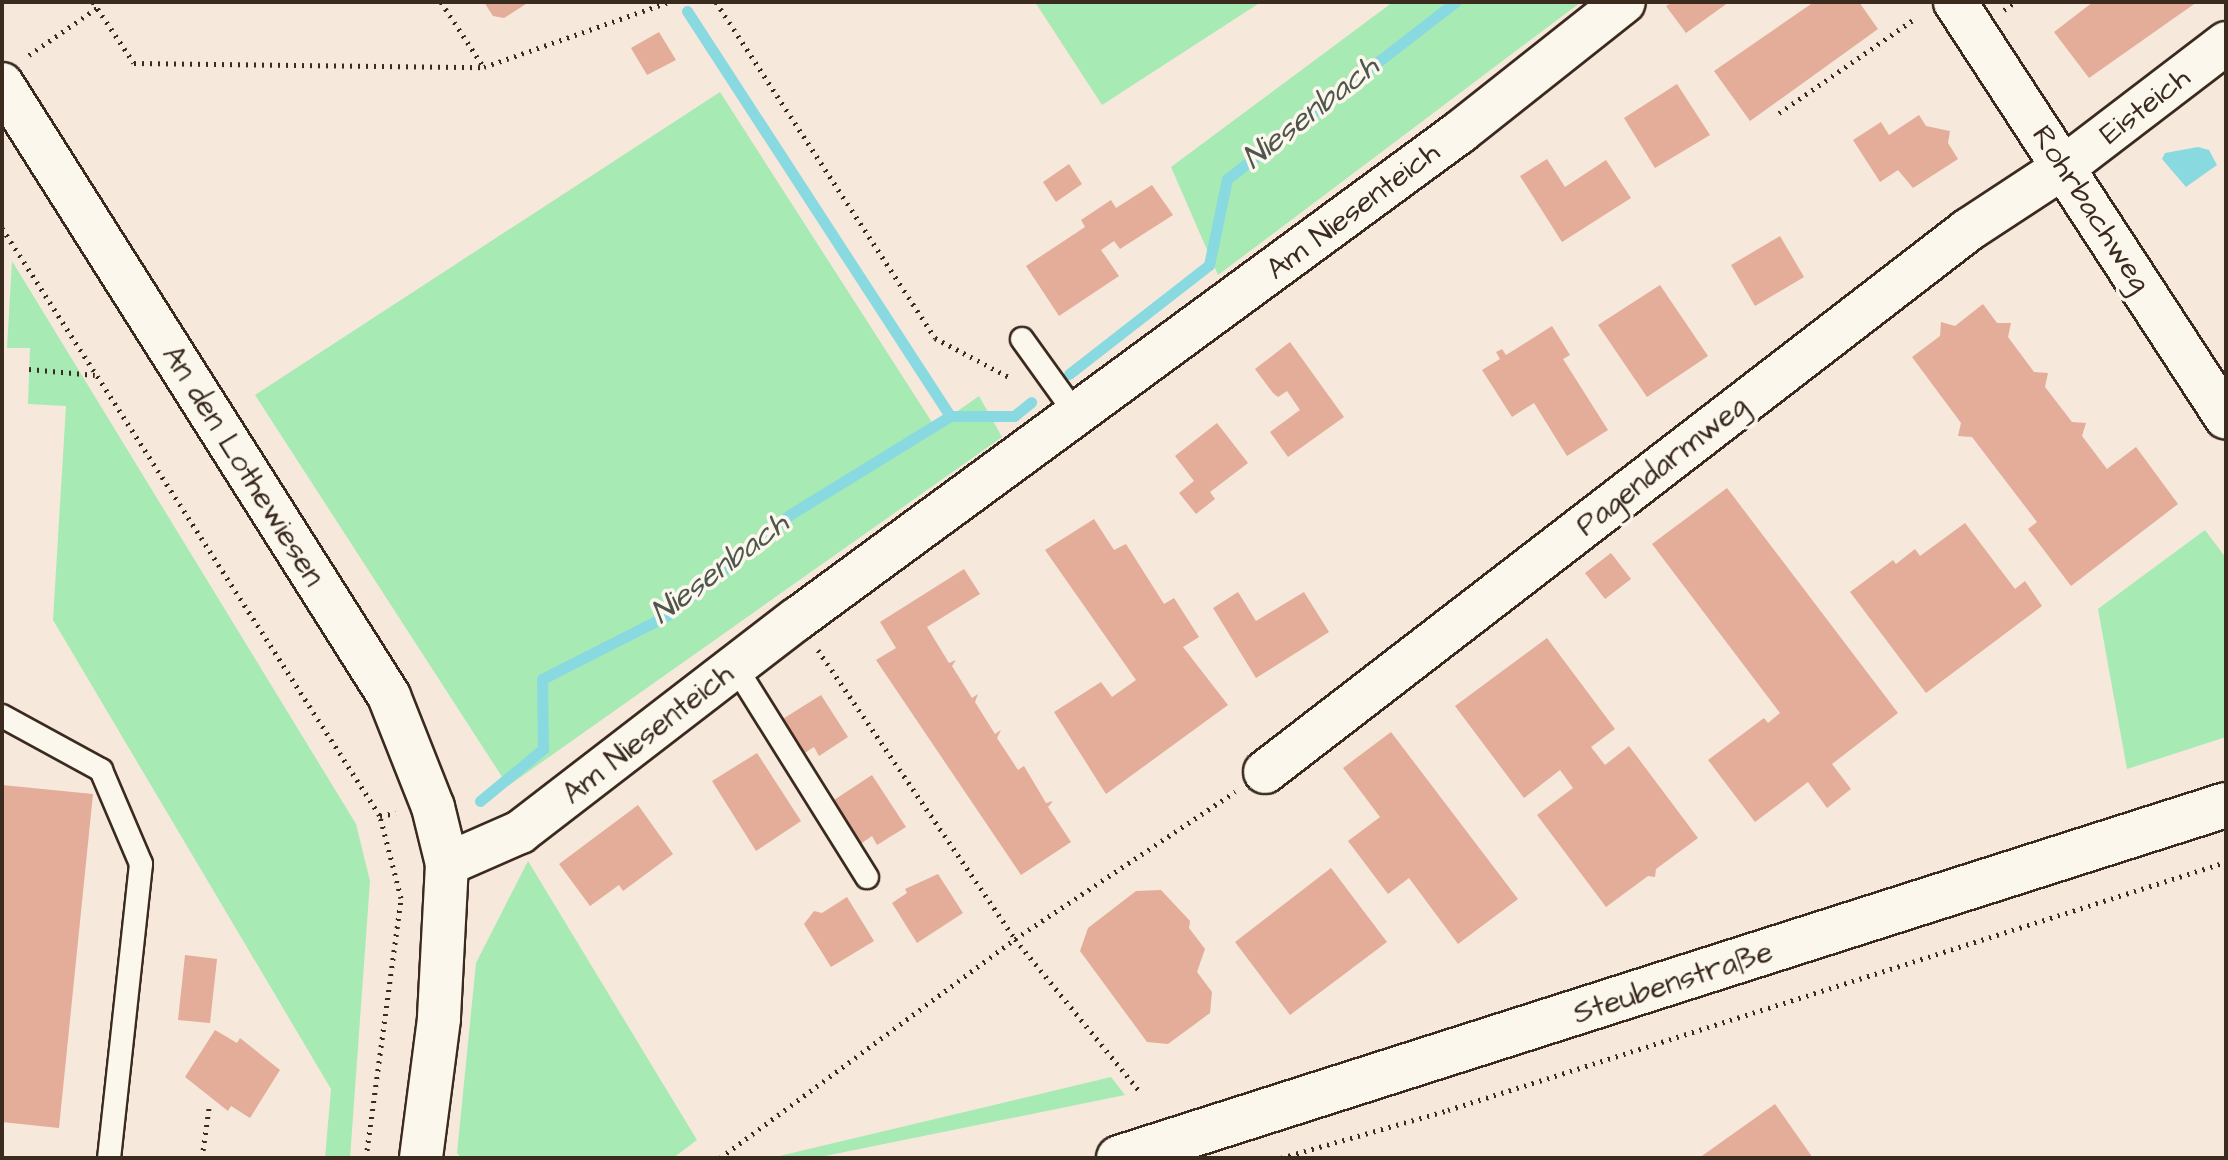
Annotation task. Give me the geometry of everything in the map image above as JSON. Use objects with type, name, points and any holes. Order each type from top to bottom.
[{"type":"street","name":"Am Niesenteich","points":[[447,864],[520,832],[797,619],[1078,417],[1624,2]]},
{"type":"street","name":"Rohrbachweg","points":[[1955,2],[2226,417]]},
{"type":"street","name":"Eisteich","points":[[2064,167],[2226,43]]},
{"type":"street","name":"An den Lothewiesen","points":[[14,71],[389,696],[433,807],[447,864]]},
{"type":"street","name":"Pagendarmweg","points":[[1265,772],[1968,230],[2064,167]]},
{"type":"street","name":"Steubenstraße","points":[[1119,1158],[2226,805]]},
{"type":"street","points":[[421,1158],[439,1019],[447,864]]},
{"type":"lane","points":[[1022,339],[1078,417]]},
{"type":"lane","points":[[735,666],[867,877]]},
{"type":"lane","points":[[2,716],[101,770],[141,864],[109,1158]]},
{"type":"path","points":[[441,2],[484,67]]},
{"type":"path","points":[[14,71],[95,5],[134,63],[484,67],[669,2]]},
{"type":"path","points":[[716,2],[935,338],[1021,382]]},
{"type":"path","points":[[1779,113],[1914,19]]},
{"type":"path","points":[[2,228],[380,816],[401,898],[366,1158]]},
{"type":"path","points":[[29,369],[96,375]]},
{"type":"path","points":[[797,619],[1015,939],[1141,1093]]},
{"type":"path","points":[[720,1158],[1015,939],[1265,772]]},
{"type":"path","points":[[380,816],[433,807]]},
{"type":"path","points":[[1281,1158],[1448,1110],[2226,862]]},
{"type":"path","points":[[202,1158],[209,1108]]},
{"type":"green space","points":[[1035,2],[1261,2],[1102,105]]},
{"type":"green space","points":[[1393,2],[1581,2],[1218,275],[1171,167]]},
{"type":"green space","points":[[720,92],[935,427],[979,396],[1002,437],[508,786],[255,395]]},
{"type":"green space","points":[[12,261],[356,824],[370,881],[350,1158],[325,1158],[331,1089],[53,620],[66,406],[28,404],[30,348],[7,348]]},
{"type":"green space","points":[[2205,530],[2226,558],[2226,737],[2127,769],[2098,609]]},
{"type":"green space","points":[[528,861],[697,1140],[673,1158],[461,1158],[457,1153],[476,963]]},
{"type":"green space","points":[[1111,1077],[1125,1095],[815,1158],[771,1158]]},
{"type":"water","points":[[2198,147],[2209,150],[2217,165],[2186,187],[2162,159],[2165,153]]},
{"type":"building","points":[[484,2],[529,2],[504,18],[493,16]]},
{"type":"building","points":[[1673,2],[1729,2],[1686,33],[1666,6]]},
{"type":"building","points":[[1814,2],[1859,2],[1878,29],[1750,121],[1714,71]]},
{"type":"building","points":[[2093,2],[2197,2],[2089,78],[2054,32]]},
{"type":"building","points":[[659,32],[676,60],[647,75],[631,48]]},
{"type":"building","points":[[1677,84],[1710,135],[1655,168],[1624,118]]},
{"type":"building","points":[[1919,115],[1926,126],[1950,131],[1948,143],[1958,159],[1913,188],[1898,170],[1880,182],[1853,140],[1881,122],[1889,135]]},
{"type":"building","points":[[1547,159],[1565,187],[1606,160],[1631,198],[1562,242],[1520,176]]},
{"type":"building","points":[[1069,164],[1082,184],[1056,202],[1043,182]]},
{"type":"building","points":[[1152,185],[1173,215],[1120,249],[1114,241],[1101,250],[1119,276],[1059,316],[1026,266],[1085,227],[1081,220],[1111,200],[1116,208]]},
{"type":"building","points":[[1780,236],[1804,277],[1755,306],[1731,265]]},
{"type":"building","points":[[1660,285],[1708,356],[1647,397],[1598,325]]},
{"type":"building","points":[[1983,304],[1997,323],[2011,323],[2008,337],[2034,372],[2048,373],[2045,387],[2072,422],[2086,423],[2082,436],[2107,469],[2136,447],[2178,504],[2071,586],[2028,529],[2037,522],[1972,437],[1958,436],[1961,423],[1912,357],[1940,336],[1941,322],[1955,326]]},
{"type":"building","points":[[1552,326],[1570,355],[1563,359],[1608,430],[1567,456],[1534,403],[1512,417],[1482,370],[1500,359],[1496,352],[1502,349],[1506,355]]},
{"type":"building","points":[[1290,342],[1344,417],[1288,457],[1270,432],[1300,410],[1287,391],[1278,397],[1273,393],[1255,369]]},
{"type":"building","points":[[1217,423],[1248,463],[1210,492],[1215,499],[1196,514],[1179,493],[1194,481],[1175,456]]},
{"type":"building","points":[[1727,488],[1898,713],[1832,764],[1851,789],[1827,808],[1808,782],[1755,822],[1708,760],[1764,718],[1768,723],[1780,713],[1652,544]]},
{"type":"building","points":[[1094,519],[1114,550],[1126,544],[1164,604],[1174,598],[1199,637],[1183,647],[1228,705],[1106,794],[1054,712],[1101,682],[1112,697],[1136,680],[1045,550]]},
{"type":"building","points":[[1965,523],[2015,589],[2025,581],[2042,606],[1926,693],[1850,592],[1893,560],[1896,564],[1915,549],[1920,556]]},
{"type":"building","points":[[1611,553],[1631,579],[1605,599],[1585,573]]},
{"type":"building","points":[[964,569],[980,594],[927,627],[949,663],[956,660],[952,666],[972,698],[978,694],[975,702],[995,734],[1001,730],[997,738],[1018,770],[1024,766],[1046,803],[1053,801],[1048,807],[1071,842],[1021,875],[876,660],[896,648],[880,622]]},
{"type":"building","points":[[1238,592],[1256,621],[1304,592],[1329,632],[1256,678],[1213,608]]},
{"type":"building","points":[[1547,638],[1615,729],[1591,747],[1605,765],[1629,746],[1698,838],[1656,869],[1655,877],[1648,876],[1606,907],[1537,815],[1573,788],[1560,770],[1524,798],[1455,706]]},
{"type":"building","points":[[821,695],[848,737],[819,756],[814,747],[800,756],[778,722]]},
{"type":"building","points":[[1391,732],[1518,899],[1458,944],[1409,878],[1388,894],[1348,841],[1380,817],[1343,768]]},
{"type":"building","points":[[757,753],[801,821],[756,851],[712,781]]},
{"type":"building","points":[[872,775],[906,827],[877,845],[872,836],[859,845],[831,802]]},
{"type":"building","points":[[2,785],[93,794],[59,1128],[2,1122]]},
{"type":"building","points":[[638,805],[673,854],[623,891],[619,885],[590,906],[559,864]]},
{"type":"building","points":[[1331,868],[1387,942],[1290,1015],[1235,942]]},
{"type":"building","points":[[938,874],[963,913],[917,943],[892,903],[907,893],[905,889]]},
{"type":"building","points":[[1161,890],[1190,921],[1189,928],[1205,949],[1197,972],[1212,992],[1210,1013],[1168,1044],[1147,1042],[1080,951],[1088,928],[1136,891]]},
{"type":"building","points":[[847,897],[874,941],[831,967],[804,924],[814,911],[822,913]]},
{"type":"building","points":[[185,955],[217,959],[210,1023],[178,1020]]},
{"type":"building","points":[[215,1030],[237,1043],[240,1038],[280,1070],[250,1118],[231,1106],[228,1111],[185,1077]]},
{"type":"building","points":[[1775,1104],[1813,1158],[1699,1158]]},
{"type":"waterway","name":"Niesenbach","points":[[1069,374],[1209,265],[1227,179],[1455,2]]},
{"type":"waterway","points":[[687,11],[950,416]]},
{"type":"waterway","name":"Niesenbach","points":[[480,801],[543,749],[542,679],[668,615],[791,514],[950,416],[1014,416],[1031,402]]}]
